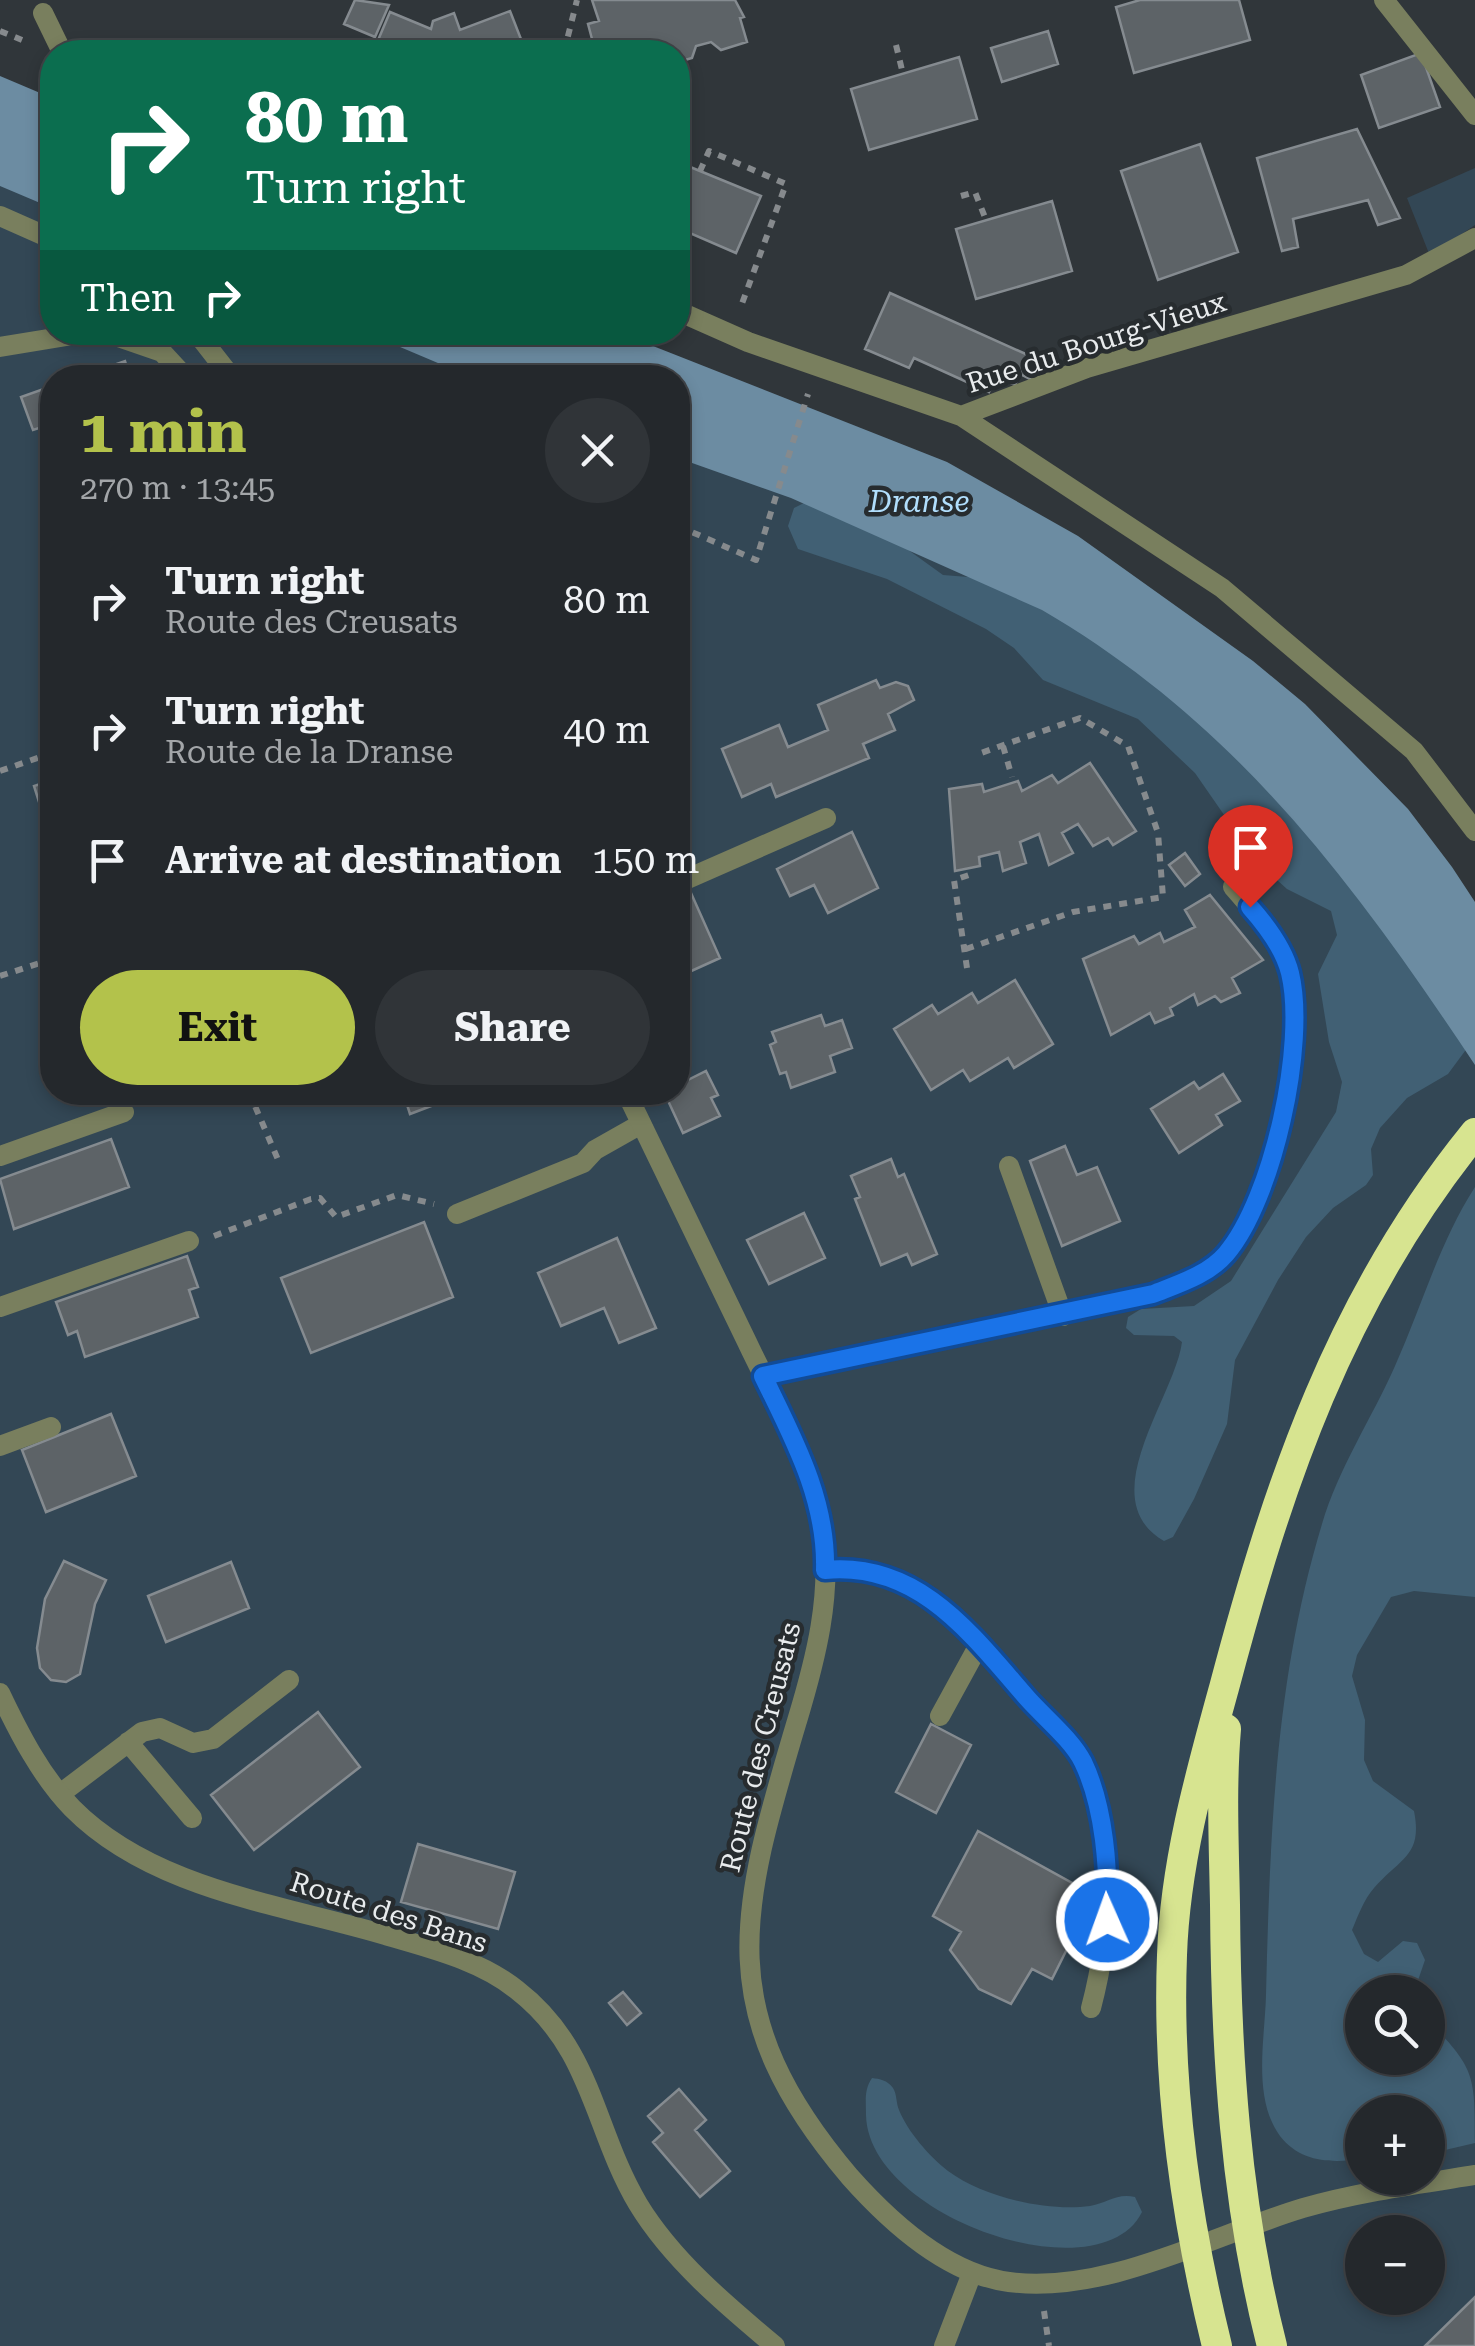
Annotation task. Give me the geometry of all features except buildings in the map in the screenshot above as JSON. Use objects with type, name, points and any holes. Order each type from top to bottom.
[{"type":"highway","points":[[1215,2340],[1184,2158],[1172,2011],[1176,1907],[1195,1802],[1270,1520],[1336,1352],[1392,1248],[1475,1133]]},
{"type":"highway","points":[[1235,1646],[1224,1752],[1225,2003],[1237,2146],[1272,2346]]},
{"type":"street","points":[[1384,0],[1475,115]]},
{"type":"street","points":[[43,13],[56,40]]},
{"type":"street","points":[[0,216],[40,234]]},
{"type":"street","name":"Rue du Bourg-Vieux","points":[[690,316],[961,416],[1087,368],[1406,275],[1475,238]]},
{"type":"street","points":[[0,347],[40,340]]},
{"type":"street","points":[[142,345],[162,352],[174,365]]},
{"type":"street","points":[[206,345],[222,365]]},
{"type":"street","points":[[961,416],[1222,588],[1414,751],[1475,831]]},
{"type":"street","points":[[690,878],[826,818]]},
{"type":"street","points":[[763,1376],[1153,1294],[1208,1270],[1226,1254],[1259,1196],[1288,1084],[1290,972],[1268,928],[1232,886]]},
{"type":"street","name":"Route des Creusats","points":[[632,1105],[809,1474],[822,1528],[825,1570],[820,1640],[753,1878],[749,1945],[759,2024],[784,2089],[841,2166],[909,2233],[972,2273],[1006,2282],[1044,2284],[1107,2273],[1304,2208],[1475,2175]]},
{"type":"street","points":[[0,1156],[124,1112]]},
{"type":"street","points":[[457,1214],[583,1162],[595,1150],[641,1124]]},
{"type":"street","points":[[1009,1166],[1062,1316]]},
{"type":"street","points":[[0,1307],[189,1241]]},
{"type":"street","points":[[0,1446],[51,1426]]},
{"type":"street","points":[[825,1570],[851,1568],[890,1576],[918,1588],[950,1611],[1082,1760],[1099,1816],[1108,1890],[1106,1951],[1091,2008]]},
{"type":"street","points":[[940,1716],[980,1643]]},
{"type":"street","points":[[60,1794],[142,1732],[160,1728],[202,1744],[289,1680]]},
{"type":"street","name":"Route des Bans","points":[[0,1693],[28,1748],[60,1794],[104,1834],[184,1879],[438,1951],[513,1986],[569,2044],[639,2205],[680,2259],[774,2346]]},
{"type":"street","points":[[128,1742],[192,1818]]},
{"type":"street","points":[[944,2346],[972,2273]]},
{"type":"path","points":[[567,40],[577,0]]},
{"type":"path","points":[[896,45],[904,74]]},
{"type":"path","points":[[700,171],[709,151],[786,184],[730,334]]},
{"type":"path","points":[[961,196],[975,192],[986,220]]},
{"type":"path","points":[[690,531],[756,560],[807,397]]},
{"type":"path","points":[[966,949],[1073,912],[1163,897],[1158,833],[1128,746],[1080,718],[981,754]]},
{"type":"path","points":[[1002,746],[1012,776]]},
{"type":"path","points":[[0,771],[40,756]]},
{"type":"path","points":[[966,968],[954,880],[972,874]]},
{"type":"path","points":[[0,976],[40,963]]},
{"type":"path","points":[[124,1112],[147,1105]]},
{"type":"path","points":[[255,1105],[279,1162]]},
{"type":"path","points":[[189,1241],[197,1242],[311,1198],[320,1198],[336,1217],[407,1194],[457,1214]]},
{"type":"shaded area","points":[[0,125],[40,142],[40,345],[521,345],[569,365],[40,365],[40,1105],[690,1105],[690,416],[1008,550],[1475,980],[1475,2346],[0,2346]]},
{"type":"shaded area","points":[[1475,168],[1475,225],[1430,256],[1407,198]]},
{"type":"shaded area","points":[[812,499],[900,544],[943,575],[1006,580],[1055,597],[1254,755],[1466,1040],[1465,1051],[1448,1074],[1407,1098],[1380,1128],[1371,1149],[1373,1175],[1306,1237],[1278,1280],[1235,1360],[1227,1424],[1194,1499],[1173,1537],[1164,1541],[1144,1523],[1135,1500],[1136,1474],[1182,1342],[1174,1336],[1134,1335],[1126,1328],[1128,1317],[1141,1309],[1194,1306],[1231,1281],[1336,1112],[1342,1082],[1329,1042],[1318,974],[1337,935],[1331,911],[1287,889],[1256,861],[1195,773],[1138,719],[1043,680],[1014,648],[986,629],[887,579],[798,549],[788,526],[794,508]]},
{"type":"shaded area","points":[[1475,1187],[1475,1597],[1414,1591],[1391,1597],[1357,1655],[1352,1676],[1365,1720],[1364,1760],[1373,1781],[1414,1811],[1416,1826],[1412,1847],[1370,1892],[1352,1930],[1364,1954],[1378,1962],[1403,1941],[1417,1943],[1425,1960],[1420,1975],[1345,1975],[1345,2075],[1445,2075],[1445,2039],[1464,2062],[1473,2087],[1475,2143],[1445,2150],[1445,2095],[1345,2095],[1345,2160],[1318,2159],[1297,2152],[1280,2136],[1271,2121],[1263,2086],[1273,1816],[1285,1699],[1306,1582],[1329,1504],[1395,1366],[1462,1208]]},
{"type":"shaded area","points":[[872,2078],[891,2085],[913,2135],[941,2165],[962,2180],[997,2195],[1055,2207],[1090,2206],[1117,2197],[1135,2197],[1142,2212],[1118,2236],[1081,2247],[1037,2246],[989,2234],[943,2213],[904,2185],[877,2152],[866,2115]]},
{"type":"water","points":[[0,76],[40,93],[40,203],[0,186]]},
{"type":"water","name":"Dranse","points":[[395,345],[650,345],[947,462],[1078,536],[1253,661],[1305,704],[1408,809],[1452,867],[1475,902],[1475,1065],[1383,933],[1286,811],[1232,755],[1111,654],[1042,610],[791,498],[690,462],[690,365],[443,365]]},
{"type":"route","points":[[1107,1920],[1108,1890],[1099,1816],[1082,1760],[950,1611],[918,1588],[890,1576],[851,1568],[825,1570],[822,1528],[809,1474],[763,1376],[1153,1294],[1208,1270],[1226,1254],[1259,1196],[1272,1156],[1288,1084],[1292,1030],[1290,972],[1268,928],[1250,907]]}]
